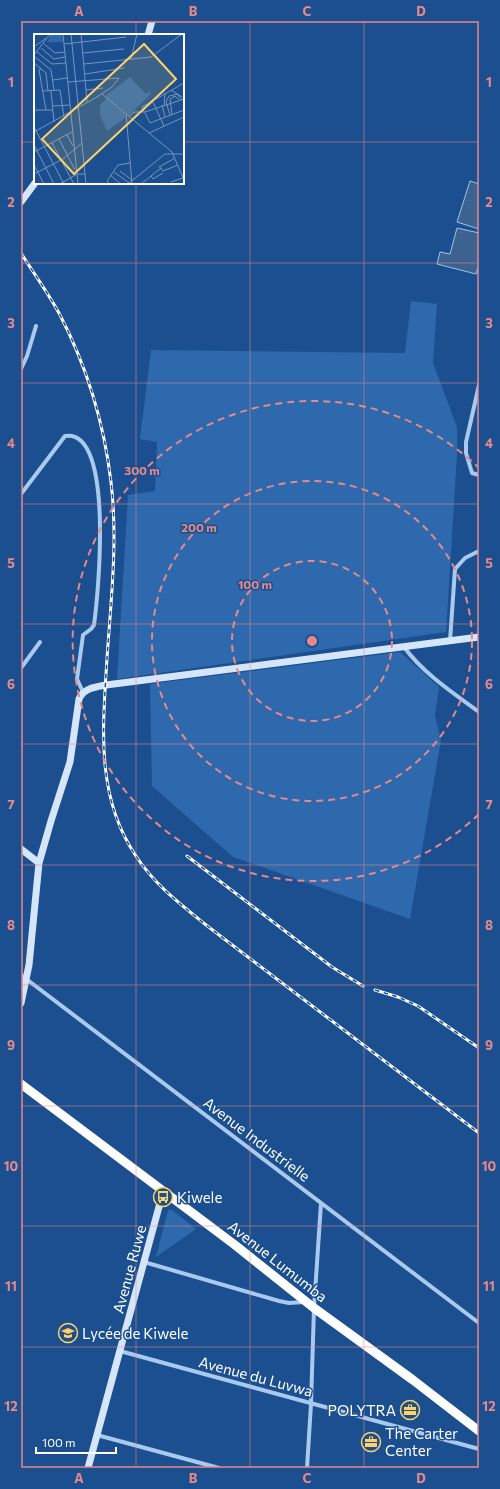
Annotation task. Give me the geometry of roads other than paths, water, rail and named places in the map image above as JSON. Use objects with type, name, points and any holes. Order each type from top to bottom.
[{"type":"highway","name":"Avenue Lumumba","points":[[21,1084],[235,1245],[314,1308],[413,1380],[479,1431]]},
{"type":"street","points":[[148,34],[152,21]]},
{"type":"street","points":[[21,202],[34,184]]},
{"type":"street","points":[[21,369],[27,356],[36,326]]},
{"type":"street","points":[[479,385],[466,447],[472,473],[479,475]]},
{"type":"street","points":[[21,494],[65,436],[72,435],[83,442],[95,470],[99,495],[100,566],[94,625],[82,637],[77,679],[83,692]]},
{"type":"street","points":[[450,641],[456,569],[465,558],[479,551]]},
{"type":"street","points":[[21,1003],[39,863],[70,762],[78,703],[83,692],[89,688],[479,637]]},
{"type":"street","points":[[21,668],[40,642]]},
{"type":"street","points":[[404,646],[416,660],[446,687],[479,712]]},
{"type":"street","points":[[21,849],[39,863]]},
{"type":"street","name":"Avenue Industrielle","points":[[24,977],[479,1323]]},
{"type":"street","name":"Avenue Ruwe","points":[[88,1468],[164,1192]]},
{"type":"street","points":[[307,1468],[314,1308],[321,1203]]},
{"type":"street","points":[[144,1262],[279,1301],[289,1303],[307,1302]]},
{"type":"street","name":"Avenue du Luvwa","points":[[120,1351],[479,1449]]},
{"type":"street","points":[[97,1435],[219,1468]]},
{"type":"railway","points":[[21,253],[56,307],[79,356],[87,376],[99,417],[108,460],[113,504],[114,548],[105,684],[105,760],[108,785],[114,809],[123,833],[143,866],[168,893],[206,925],[479,1133]]},
{"type":"railway","points":[[187,856],[332,967],[363,986]]},
{"type":"railway","points":[[375,990],[398,997],[418,1006],[479,1048]]},
{"type":"place","name":"Kiwele","points":[[163,1197]]},
{"type":"place","name":"Lycée de Kiwele","points":[[68,1333]]},
{"type":"place","name":"POLYTRA","points":[[410,1410]]},
{"type":"place","name":"The Carter Center","points":[[371,1442]]}]
